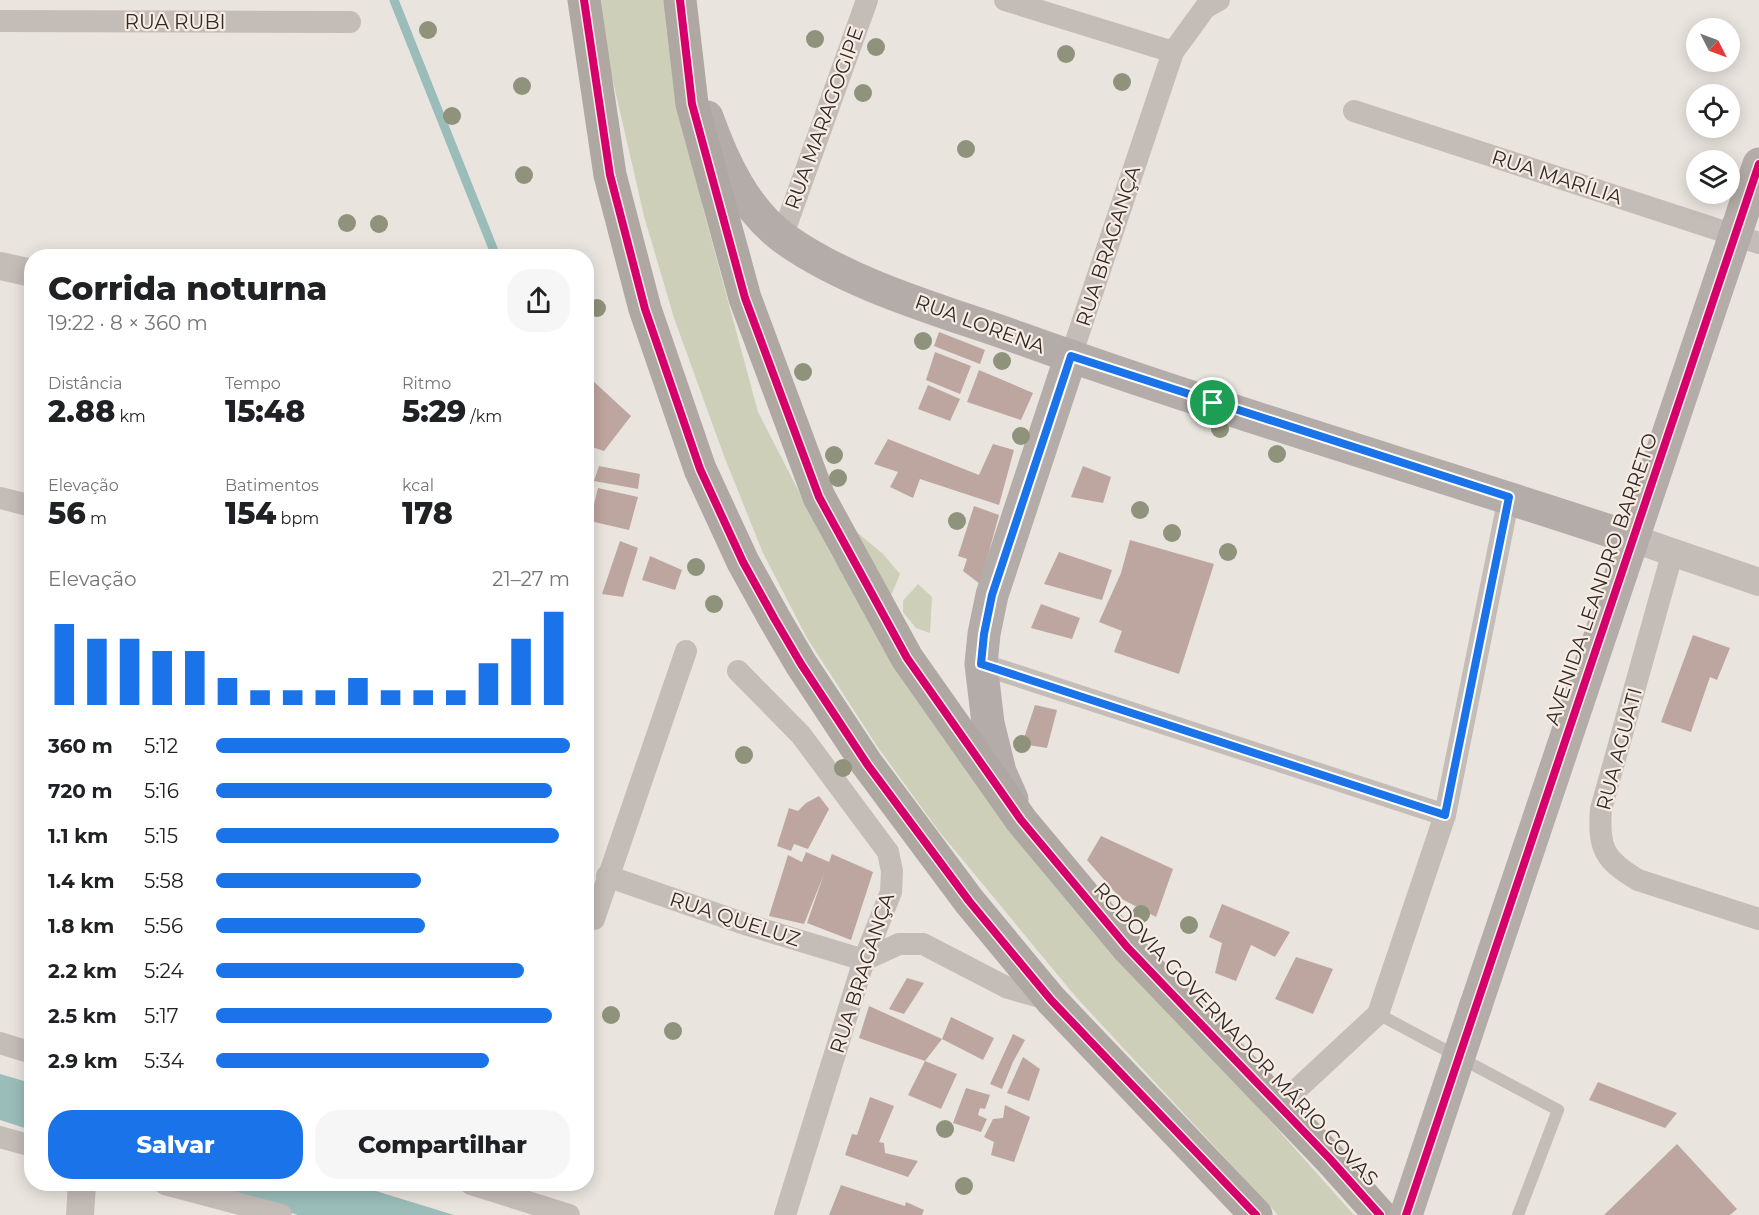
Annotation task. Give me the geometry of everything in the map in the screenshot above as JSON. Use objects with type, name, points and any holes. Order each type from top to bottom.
[{"type":"highway","points":[[584,0],[610,175],[645,309],[700,469],[739,553],[801,664],[867,764],[969,901],[1051,1000],[1256,1215]]},
{"type":"highway","name":"RODOVIA GOVERNADOR MÁRIO COVAS","points":[[680,0],[692,104],[745,298],[819,497],[907,658],[1021,820],[1127,947],[1380,1215]]},
{"type":"main road","name":"RUA LORENA","points":[[686,55],[717,144],[747,201],[782,237],[806,253],[866,283],[1071,356],[1631,538]]},
{"type":"main road","name":"AVENIDA LEANDRO BARRETO","points":[[1406,1215],[1631,538],[1748,238],[1759,164]]},
{"type":"main road","name":"RUA BRAGANÇA","points":[[1021,820],[1000,772],[988,723],[981,664],[984,634],[992,595],[1071,356]]},
{"type":"street","name":"RUA MARAGOGIPE","points":[[782,237],[867,0]]},
{"type":"street","points":[[1005,0],[1173,52]]},
{"type":"street","name":"RUA BRAGANÇA","points":[[1071,356],[1173,52],[1205,8],[1220,0]]},
{"type":"street","name":"RUA RUBI","points":[[0,21],[350,22]]},
{"type":"street","name":"RUA MARÍLIA","points":[[1354,111],[1748,238]]},
{"type":"street","points":[[0,266],[24,271]]},
{"type":"street","points":[[1279,1106],[1378,1014],[1445,815],[1509,497]]},
{"type":"street","points":[[0,498],[24,504]]},
{"type":"street","name":"RUA LORENA","points":[[1631,538],[1759,582]]},
{"type":"street","name":"RUA AGUATI","points":[[1673,551],[1601,809],[1599,834],[1606,853],[1621,870],[1638,880],[1759,919]]},
{"type":"street","points":[[594,919],[686,651]]},
{"type":"street","points":[[981,664],[1445,815]]},
{"type":"street","name":"RUA BRAGANÇA","points":[[738,671],[801,735],[888,852],[892,871],[891,892],[864,960],[785,1215]]},
{"type":"street","name":"RUA QUELUZ","points":[[607,876],[748,925],[864,960]]},
{"type":"street","points":[[864,960],[898,944],[923,944],[1008,988],[1051,1000]]},
{"type":"street","points":[[0,1043],[24,1050]]},
{"type":"street","points":[[0,1137],[24,1144]]},
{"type":"street","points":[[80,1215],[82,1191]]},
{"type":"street","points":[[191,1191],[281,1215]]},
{"type":"street","points":[[493,1191],[568,1215]]},
{"type":"lane","points":[[1378,1014],[1558,1110],[1518,1215]]},
{"type":"green space","points":[[598,0],[667,0],[673,57],[704,212],[758,412],[832,556],[973,775],[1125,958],[1354,1215],[1278,1215],[1076,997],[938,830],[877,746],[807,638],[763,553],[724,456],[674,318],[644,216],[610,68]]},
{"type":"green space","points":[[853,529],[883,554],[900,574],[887,605]]},
{"type":"green space","points":[[918,584],[932,597],[930,633],[916,628],[903,612],[903,601]]},
{"type":"water","points":[[0,1074],[24,1081],[24,1128],[0,1120]]},
{"type":"water","points":[[221,1191],[376,1191],[454,1215],[298,1215]]},
{"type":"building","points":[[939,332],[985,350],[980,364],[934,346]]},
{"type":"building","points":[[935,352],[971,366],[960,394],[926,380]]},
{"type":"building","points":[[979,370],[1033,393],[1021,420],[967,402]]},
{"type":"building","points":[[594,382],[631,416],[604,451],[594,448]]},
{"type":"building","points":[[928,385],[960,399],[950,421],[918,409]]},
{"type":"building","points":[[888,439],[979,475],[993,444],[1014,450],[999,505],[920,479],[913,498],[890,487],[898,472],[874,464]]},
{"type":"building","points":[[599,466],[640,474],[638,489],[594,481]]},
{"type":"building","points":[[1083,466],[1111,477],[1103,503],[1071,497]]},
{"type":"building","points":[[598,488],[638,497],[629,530],[594,522],[594,504]]},
{"type":"building","points":[[974,506],[999,515],[980,584],[963,571],[967,559],[958,556]]},
{"type":"building","points":[[1130,540],[1214,564],[1179,674],[1114,652],[1122,631],[1099,622],[1121,573]]},
{"type":"building","points":[[620,541],[638,548],[623,597],[602,594]]},
{"type":"building","points":[[1059,552],[1112,570],[1102,600],[1044,584]]},
{"type":"building","points":[[650,556],[682,570],[675,590],[642,580]]},
{"type":"building","points":[[1041,604],[1080,618],[1072,639],[1031,628]]},
{"type":"building","points":[[1693,635],[1730,648],[1717,680],[1710,677],[1691,732],[1661,722]]},
{"type":"building","points":[[1035,705],[1057,710],[1047,748],[1022,744]]},
{"type":"building","points":[[819,796],[829,809],[808,849],[794,844],[791,851],[777,846],[789,808],[798,811],[806,803]]},
{"type":"building","points":[[1101,836],[1173,869],[1156,917],[1120,898],[1087,860]]},
{"type":"building","points":[[806,852],[829,862],[832,854],[873,872],[851,940],[807,923],[824,874],[804,924],[769,916],[788,855],[802,862]]},
{"type":"building","points":[[1222,904],[1290,932],[1275,957],[1251,945],[1236,981],[1215,973],[1222,943],[1209,937]]},
{"type":"building","points":[[1296,957],[1333,969],[1313,1014],[1275,999]]},
{"type":"building","points":[[907,978],[924,983],[904,1014],[889,1009]]},
{"type":"building","points":[[869,1006],[942,1039],[925,1061],[859,1038]]},
{"type":"building","points":[[951,1017],[994,1038],[983,1060],[942,1039]]},
{"type":"building","points":[[1013,1034],[1025,1040],[1002,1089],[990,1084]]},
{"type":"building","points":[[1023,1057],[1040,1069],[1029,1101],[1007,1093]]},
{"type":"building","points":[[925,1061],[957,1074],[941,1109],[908,1095]]},
{"type":"building","points":[[1598,1082],[1677,1113],[1665,1128],[1589,1100]]},
{"type":"building","points":[[966,1088],[990,1095],[985,1109],[980,1108],[978,1115],[987,1119],[981,1132],[953,1123]]},
{"type":"building","points":[[870,1097],[894,1106],[879,1142],[884,1143],[885,1153],[918,1161],[908,1177],[845,1155],[852,1134],[857,1135]]},
{"type":"building","points":[[1005,1105],[1030,1117],[1014,1162],[991,1155],[994,1142],[984,1137],[993,1119],[1003,1118]]},
{"type":"building","points":[[1677,1144],[1737,1209],[1730,1215],[1604,1215]]},
{"type":"building","points":[[841,1185],[905,1206],[906,1202],[924,1210],[922,1215],[829,1215]]},
{"type":"waterway","points":[[394,0],[493,249]]},
{"type":"cycle path","points":[[584,0],[610,175],[645,309],[700,469],[743,562],[801,664],[867,764],[969,901],[1051,1000],[1256,1215]]},
{"type":"cycle path","points":[[680,0],[692,104],[745,298],[819,497],[907,658],[1021,820],[1127,947],[1330,1159],[1380,1215]]},
{"type":"cycle path","points":[[1406,1215],[1759,164]]},
{"type":"route","points":[[1071,356],[1213,403],[1509,497],[1445,815],[981,664],[992,595],[1071,356]]}]
